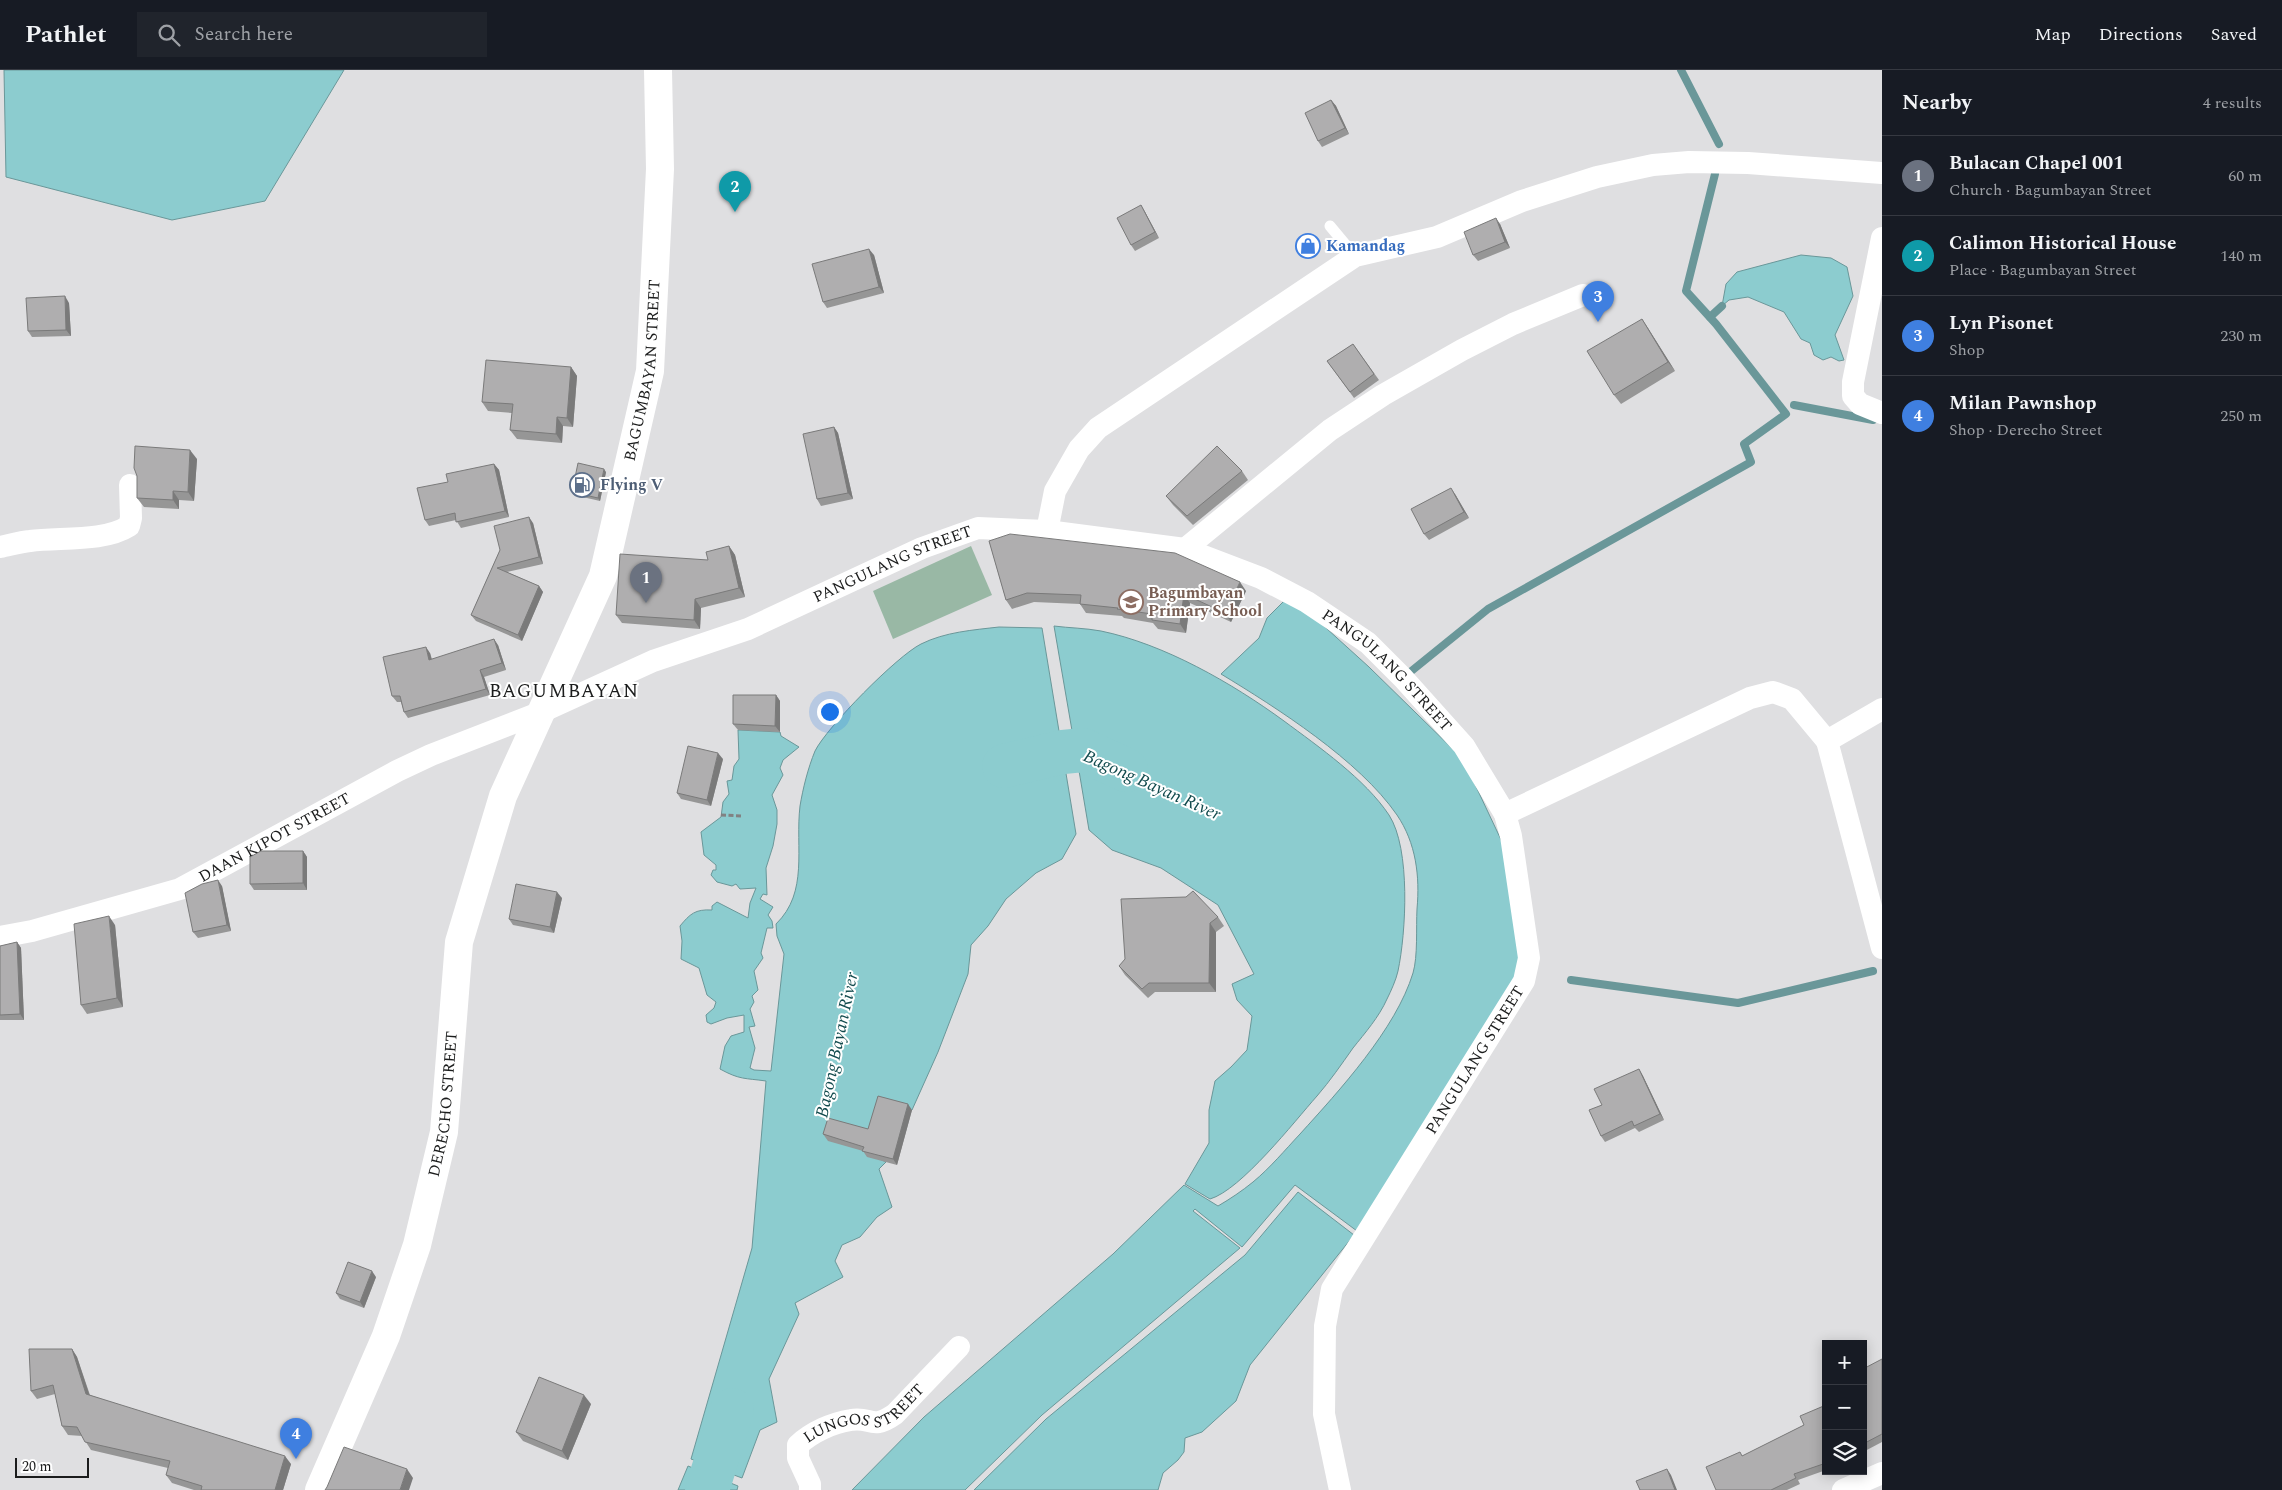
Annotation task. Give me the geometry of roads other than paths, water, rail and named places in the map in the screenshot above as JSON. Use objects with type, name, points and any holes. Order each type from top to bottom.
[{"type":"main road","name":"BAGUMBAYAN STREET","points":[[539,713],[603,576],[650,371],[660,169],[658,70]]},
{"type":"main road","name":"DERECHO STREET","points":[[319,1490],[386,1336],[417,1245],[444,1132],[459,942],[502,796],[539,713]]},
{"type":"street","points":[[1047,531],[1055,491],[1079,449],[1098,428],[1356,256],[1437,237],[1522,201],[1597,177],[1653,165],[1689,162],[1748,163],[1882,173]]},
{"type":"street","points":[[1882,238],[1853,382],[1853,396],[1860,404],[1882,413]]},
{"type":"street","points":[[1185,549],[1330,430],[1383,395],[1462,350],[1513,324],[1583,295]]},
{"type":"street","points":[[0,547],[29,541],[105,535],[120,532],[129,526],[131,518],[130,485]]},
{"type":"street","name":"PANGULANG STREET","points":[[539,713],[653,661],[748,629],[922,548],[978,528],[1047,531],[1185,549],[1261,578],[1307,602],[1368,643],[1403,678],[1464,746],[1505,814],[1512,836],[1529,958],[1524,981],[1332,1290],[1325,1326],[1324,1414],[1340,1490]]},
{"type":"street","points":[[1505,814],[1750,698],[1773,692],[1792,699],[1827,741],[1882,948]]},
{"type":"street","points":[[1827,741],[1882,709]]},
{"type":"street","name":"DAAN KIPOT STREET","points":[[0,937],[32,931],[180,889],[397,771],[431,755],[539,713]]},
{"type":"street","name":"LUNGOS STREET","points":[[810,1490],[810,1484],[798,1458],[798,1445],[820,1430],[853,1419],[876,1424],[888,1419],[960,1347]]},
{"type":"street","points":[[1843,1490],[1882,1473]]},
{"type":"lane","points":[[1330,226],[1356,256]]},
{"type":"water","points":[[4,70],[344,70],[265,201],[172,220],[6,177]]},
{"type":"water","points":[[1801,255],[1831,258],[1847,267],[1853,296],[1835,335],[1844,360],[1839,361],[1831,357],[1823,360],[1814,355],[1810,343],[1801,339],[1784,312],[1748,297],[1729,300],[1722,306],[1726,284],[1737,272]]},
{"type":"water","points":[[1287,598],[1315,618],[1369,667],[1463,759],[1504,846],[1525,973],[1357,1231],[1295,1185],[1242,1247],[1195,1209],[1193,1211],[1240,1248],[1042,1415],[965,1490],[852,1490],[924,1417],[1113,1254],[1184,1185],[1218,1206],[1259,1177],[1332,1099],[1365,1058],[1394,1016],[1405,994],[1413,973],[1416,958],[1418,884],[1415,860],[1409,837],[1397,815],[1381,795],[1339,755],[1291,719],[1221,674],[1259,638],[1267,618]]},
{"type":"water","points":[[1054,626],[1101,631],[1149,645],[1220,679],[1264,707],[1341,764],[1367,789],[1389,815],[1401,848],[1405,892],[1401,955],[1392,989],[1384,1006],[1372,1025],[1326,1085],[1281,1138],[1237,1183],[1210,1199],[1185,1184],[1209,1143],[1209,1110],[1215,1081],[1247,1050],[1252,1016],[1237,1000],[1232,984],[1254,974],[1218,905],[1161,868],[1112,850],[1089,830],[1076,753],[1070,751],[1075,748]]},
{"type":"water","points":[[999,627],[1042,628],[1076,834],[1062,859],[1036,873],[1006,899],[988,926],[971,945],[968,974],[938,1052],[912,1110],[868,1153],[886,1162],[879,1169],[892,1207],[877,1217],[860,1237],[842,1245],[835,1261],[843,1277],[795,1303],[799,1314],[769,1379],[777,1422],[760,1430],[742,1478],[691,1459],[752,1248],[766,1081],[738,1077],[720,1069],[725,1046],[731,1036],[744,1032],[744,1015],[727,1018],[711,1024],[707,1022],[706,1015],[714,1008],[716,1002],[707,995],[699,968],[681,959],[682,941],[680,926],[693,913],[701,910],[712,910],[712,906],[717,902],[748,918],[750,903],[756,888],[740,889],[736,884],[732,886],[717,882],[711,875],[713,870],[716,870],[716,865],[704,855],[701,832],[721,817],[723,802],[729,794],[727,781],[732,780],[734,766],[739,759],[738,730],[780,732],[781,736],[799,747],[783,760],[780,768],[783,775],[772,795],[777,810],[777,824],[766,868],[767,895],[763,894],[760,899],[773,907],[768,915],[772,921],[773,928],[767,928],[761,953],[763,958],[754,971],[758,990],[752,996],[754,1002],[750,1009],[755,1026],[749,1027],[755,1048],[750,1068],[771,1071],[784,954],[777,936],[776,924],[793,898],[797,884],[800,806],[806,778],[815,751],[847,710],[896,662],[910,651],[921,644],[940,637],[959,632]]},
{"type":"water","points":[[1298,1192],[1354,1235],[1250,1365],[1236,1401],[1202,1432],[1185,1438],[1184,1452],[1163,1473],[1158,1490],[974,1490],[1046,1419],[1245,1255]]},
{"type":"water","points":[[688,1466],[738,1486],[737,1490],[678,1490]]},
{"type":"waterway","points":[[1681,70],[1719,144]]},
{"type":"waterway","points":[[1404,677],[1488,609],[1751,462],[1744,444],[1786,414],[1716,324],[1686,291],[1715,174]]},
{"type":"waterway","points":[[1710,317],[1722,306]]},
{"type":"waterway","points":[[1794,405],[1873,420]]},
{"type":"waterway","name":"Bagong Bayan River","points":[[1004,766],[1063,752],[1083,750],[1126,770]]},
{"type":"waterway","points":[[1571,980],[1738,1003],[1873,971]]},
{"type":"waterway","name":"Bagong Bayan River","points":[[707,1490],[732,1410]]},
{"type":"place","name":"Calimon Historical House","points":[[735,212]]},
{"type":"place","name":"Kamandag","points":[[1308,246]]},
{"type":"place","name":"Lyn Pisonet","points":[[1598,322]]},
{"type":"place","name":"Flying V","points":[[582,485]]},
{"type":"place","name":"Bagumbayan Primary School","points":[[1131,602]]},
{"type":"place","name":"Bulacan Chapel 001","points":[[646,603]]},
{"type":"place","name":"Milan Pawnshop","points":[[296,1459]]},
{"type":"district","name":"BAGUMBAYAN","points":[[564,691]]}]
